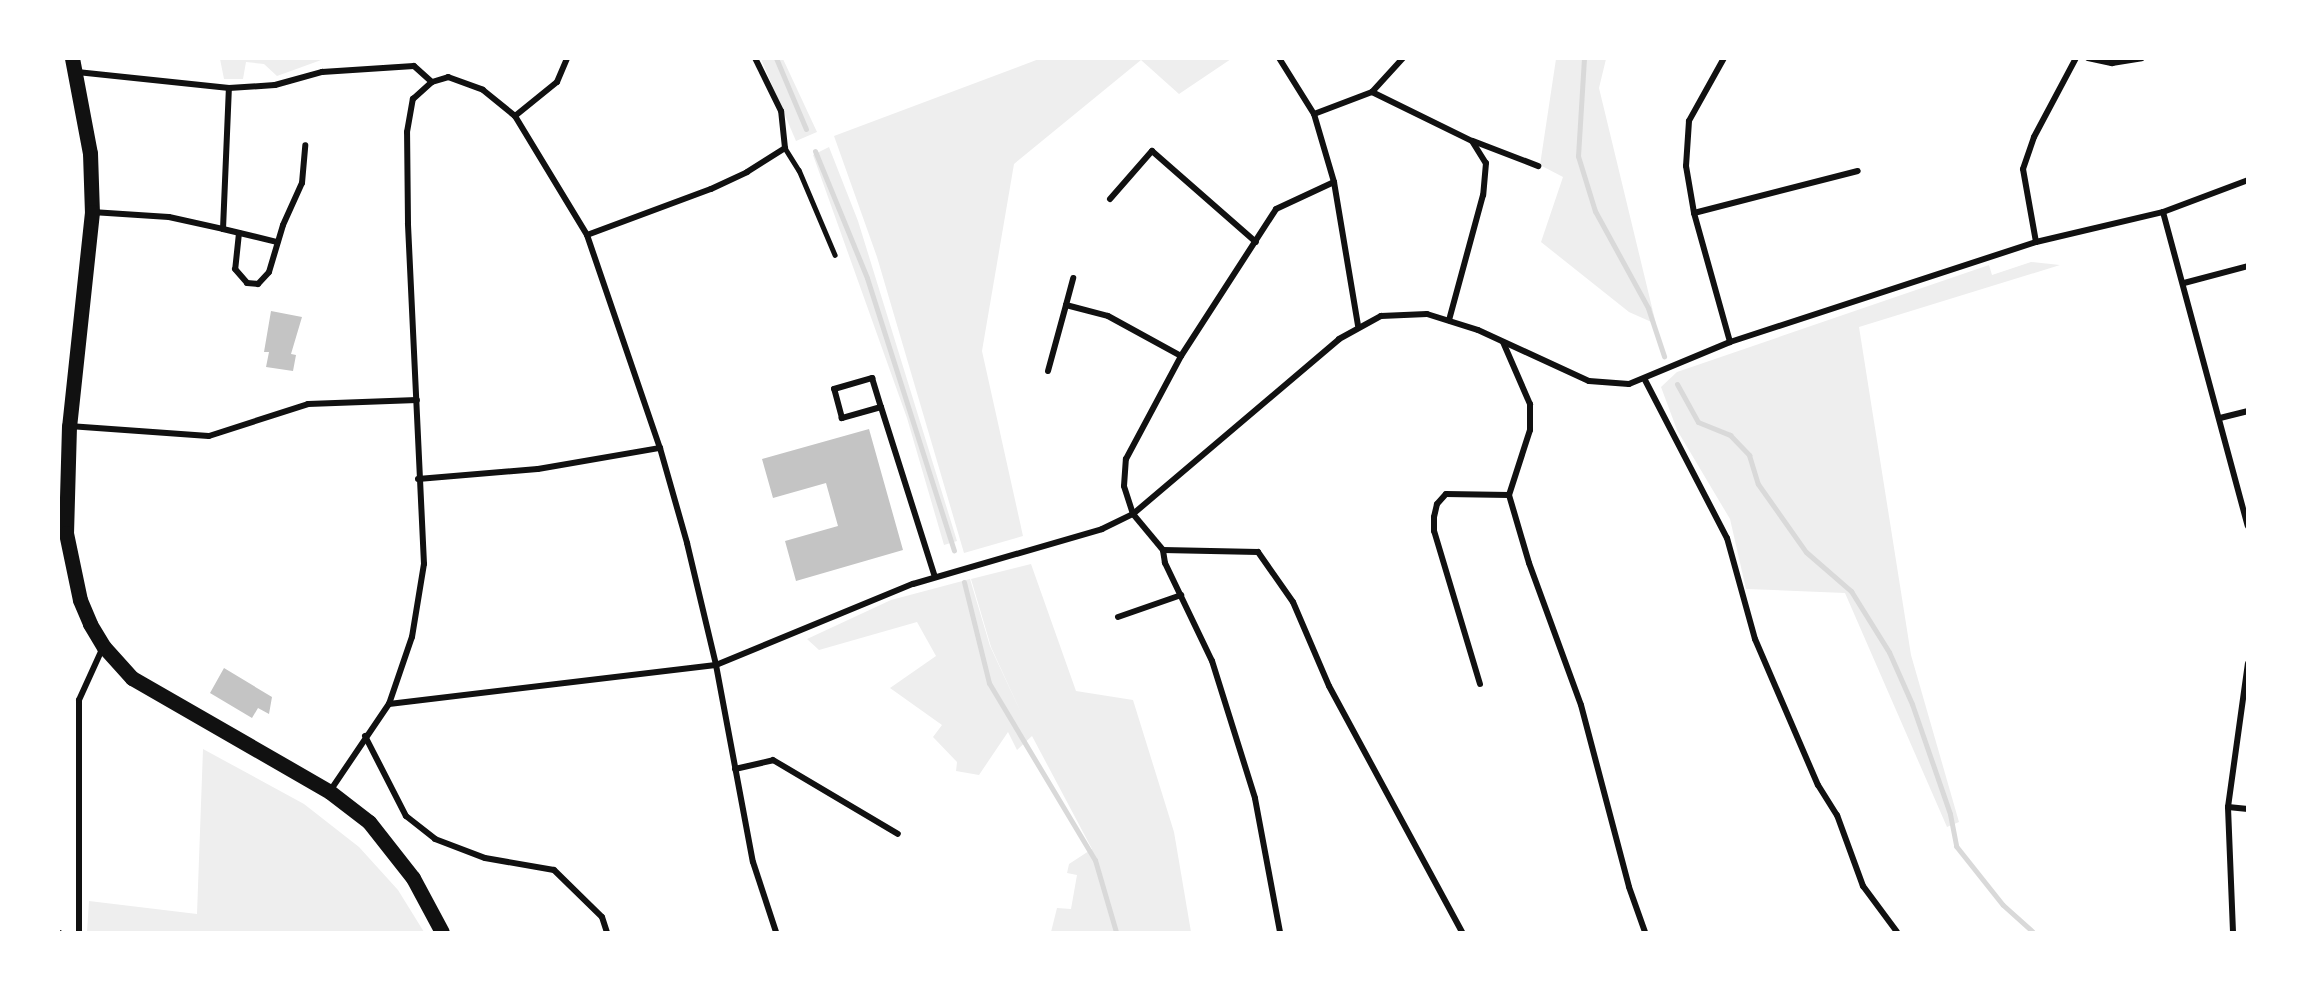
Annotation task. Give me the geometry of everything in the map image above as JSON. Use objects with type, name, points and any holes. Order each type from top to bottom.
[{"type":"main road","points":[[75,65],[90,153],[92,212],[69,426],[66,533],[80,600],[104,647],[132,678],[330,792],[369,822],[387,841],[413,878],[442,933]]},
{"type":"street","points":[[515,116],[557,82],[567,58]]},
{"type":"street","points":[[587,235],[711,189],[747,172],[784,148],[781,111],[755,58]]},
{"type":"street","points":[[1279,58],[1314,114],[1334,182],[1358,326]]},
{"type":"street","points":[[1314,114],[1372,92],[1403,58]]},
{"type":"street","points":[[1724,58],[1689,121],[1686,166],[1694,213],[1730,342]]},
{"type":"street","points":[[2036,242],[2023,170],[2034,136],[2076,58]]},
{"type":"street","points":[[2088,58],[2112,63],[2142,58]]},
{"type":"street","points":[[75,65],[229,88],[276,85],[322,72],[414,66],[432,82]]},
{"type":"street","points":[[330,792],[389,704],[411,637],[423,564],[418,479],[408,132],[413,99],[432,82],[448,77],[483,90],[515,116],[587,235],[660,447],[716,665],[753,862],[776,933]]},
{"type":"street","points":[[223,229],[229,88]]},
{"type":"street","points":[[1372,92],[1472,141],[1538,166]]},
{"type":"street","points":[[1449,320],[1484,195],[1485,163],[1472,141]]},
{"type":"street","points":[[239,233],[235,269],[247,283],[258,284],[265,280],[277,242],[302,183],[305,145]]},
{"type":"street","points":[[1110,199],[1152,151],[1256,242]]},
{"type":"street","points":[[1694,213],[1858,171]]},
{"type":"street","points":[[389,704],[716,665],[935,577],[1102,529],[1133,514],[1358,326],[1381,316],[1404,313],[1449,320],[1603,385],[1645,380],[1730,342],[2036,242],[2163,212],[2247,180]]},
{"type":"street","points":[[1280,933],[1255,798],[1212,661],[1163,550],[1133,514],[1124,486],[1126,459],[1181,356],[1276,209],[1334,182]]},
{"type":"street","points":[[92,212],[169,217],[277,242]]},
{"type":"street","points":[[2163,212],[2184,283],[2247,525]]},
{"type":"street","points":[[2184,283],[2247,266]]},
{"type":"street","points":[[1048,370],[1073,278]]},
{"type":"street","points":[[1066,305],[1108,316],[1181,356]]},
{"type":"street","points":[[1502,342],[1524,385],[1530,404],[1530,430],[1509,495],[1529,563],[1581,705],[1629,887],[1645,933]]},
{"type":"street","points":[[881,407],[842,418],[834,389],[872,378],[935,577]]},
{"type":"street","points":[[1645,380],[1727,538],[1755,639],[1818,785],[1837,815],[1863,886],[1897,933]]},
{"type":"street","points":[[69,426],[209,436],[308,404],[417,400]]},
{"type":"street","points":[[2220,418],[2247,411]]},
{"type":"street","points":[[418,479],[538,469],[660,447]]},
{"type":"street","points":[[1480,684],[1434,531],[1434,517],[1437,504],[1446,494],[1509,495]]},
{"type":"street","points":[[1163,550],[1258,552],[1293,602],[1329,686],[1462,933]]},
{"type":"street","points":[[1118,617],[1181,595]]},
{"type":"street","points":[[79,933],[79,700],[104,647]]},
{"type":"street","points":[[2233,933],[2228,807],[2247,663]]},
{"type":"street","points":[[366,736],[406,816],[435,839],[485,858],[554,870],[602,917],[607,933]]},
{"type":"street","points":[[735,769],[773,760],[898,834]]},
{"type":"street","points":[[2228,807],[2247,809]]},
{"type":"lane","points":[[784,148],[799,171],[835,255]]},
{"type":"shaded area","points":[[220,58],[324,59],[277,76],[264,64],[246,62],[243,79],[224,79]]},
{"type":"shaded area","points":[[761,59],[783,59],[817,132],[796,141]]},
{"type":"shaded area","points":[[1039,59],[1231,59],[1179,94],[1141,60],[1014,164],[982,351],[1023,536],[964,553],[877,257],[834,136]]},
{"type":"shaded area","points":[[1556,59],[1606,59],[1599,88],[1656,324],[1629,312],[1541,242],[1563,177],[1540,165]]},
{"type":"shaded area","points":[[829,147],[858,221],[957,541],[944,545],[907,418],[813,155]]},
{"type":"shaded area","points":[[2031,262],[2060,265],[1859,327],[1911,655],[1959,822],[1947,827],[1845,593],[1746,589],[1730,519],[1677,430],[1661,387],[1677,372],[1989,265],[1992,275]]},
{"type":"shaded area","points":[[1031,564],[1076,691],[1133,700],[1174,832],[1191,932],[1051,932],[1057,908],[1071,909],[1077,875],[1067,873],[1069,864],[1092,849],[1032,736],[1017,750],[1008,732],[979,775],[956,771],[957,762],[933,737],[942,725],[890,688],[936,656],[917,622],[819,650],[807,639],[891,600],[970,579],[990,646],[1023,717],[991,647],[971,579]]},
{"type":"shaded area","points":[[203,749],[304,804],[359,847],[398,890],[424,932],[87,932],[89,901],[197,914]]},
{"type":"building","points":[[271,311],[302,317],[291,354],[296,355],[293,371],[266,367],[269,352],[264,352]]},
{"type":"building","points":[[869,429],[903,550],[796,581],[785,541],[838,526],[826,483],[773,498],[762,459]]},
{"type":"building","points":[[224,668],[272,697],[269,714],[258,708],[252,718],[210,693]]},
{"type":"waterway","points":[[776,58],[806,129]]},
{"type":"waterway","points":[[1584,58],[1578,156],[1595,211],[1648,308],[1664,356]]},
{"type":"waterway","points":[[815,151],[867,278],[954,550]]},
{"type":"waterway","points":[[1677,384],[1698,422],[1730,435],[1749,455],[1758,484],[1806,552],[1851,591],[1889,652],[1912,704],[1950,814],[1956,846],[2003,905],[2033,932]]},
{"type":"waterway","points":[[964,582],[989,683],[1095,860],[1116,932]]}]
